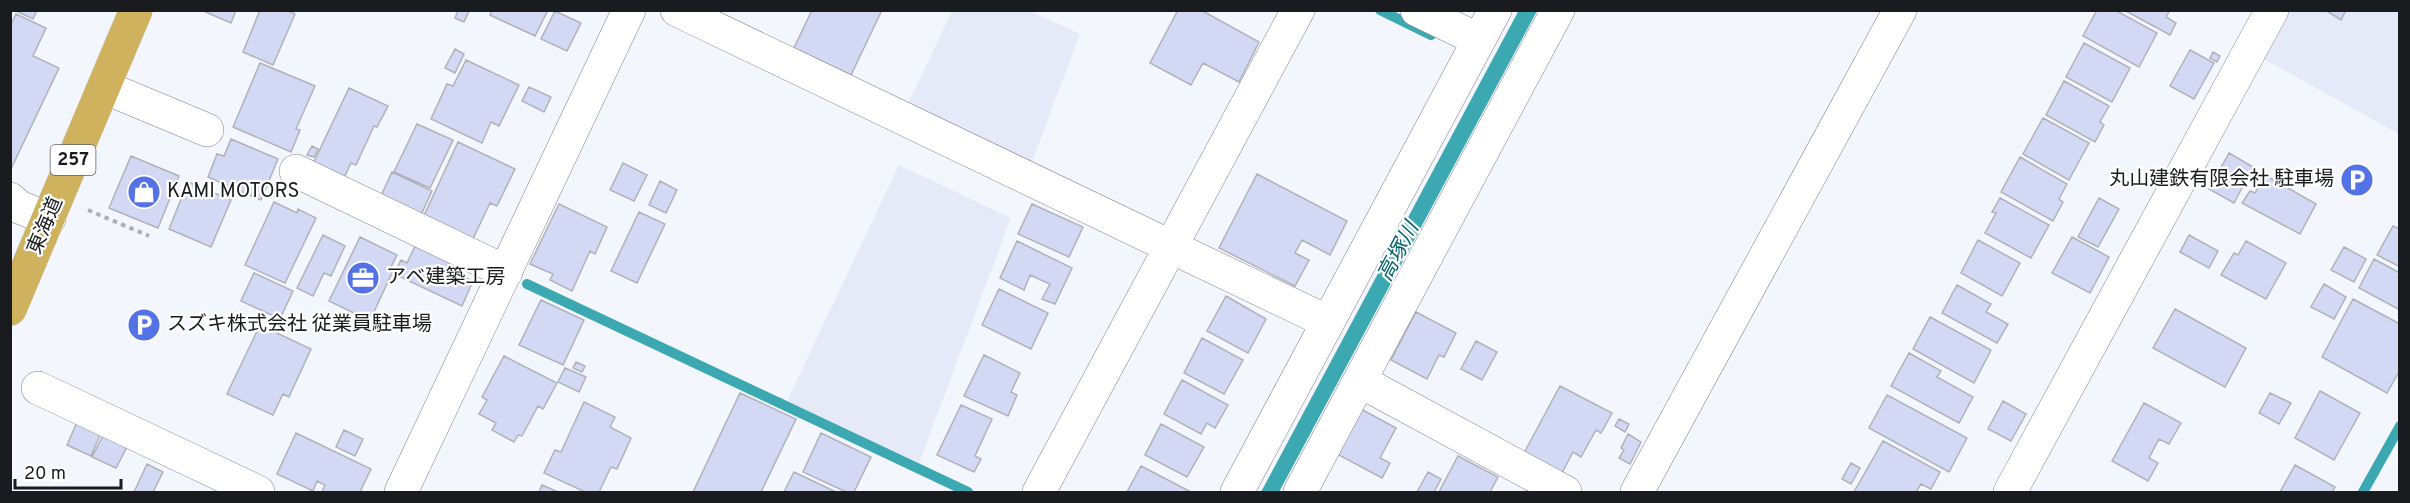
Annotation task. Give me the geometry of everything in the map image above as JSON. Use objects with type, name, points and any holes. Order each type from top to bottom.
[{"type":"highway","name":"東海道","points":[[10,309],[136,10]]},
{"type":"street","points":[[401,492],[629,10]]},
{"type":"street","points":[[677,10],[1328,322]]},
{"type":"street","points":[[1039,492],[1298,10]]},
{"type":"street","points":[[1417,10],[1479,40]]},
{"type":"street","points":[[1237,492],[1495,10]]},
{"type":"street","points":[[1300,492],[1558,10]]},
{"type":"street","points":[[1637,492],[1900,10]]},
{"type":"street","points":[[2010,492],[2272,10]]},
{"type":"street","points":[[104,87],[207,130]]},
{"type":"street","points":[[296,171],[506,272]]},
{"type":"street","points":[[10,199],[19,207],[49,219]]},
{"type":"street","points":[[1360,381],[1565,492]]},
{"type":"street","points":[[38,388],[258,492]]},
{"type":"path","points":[[87,210],[149,236]]},
{"type":"shaded area","points":[[952,11],[1030,11],[1080,34],[1030,167],[906,108]]},
{"type":"shaded area","points":[[2291,11],[2399,11],[2399,134],[2264,59]]},
{"type":"shaded area","points":[[899,165],[1011,218],[919,463],[787,401]]},
{"type":"water","name":"高塚川","points":[[1519,10],[1537,11],[1279,492],[1261,492]]},
{"type":"building","points":[[14,10],[37,10],[33,19]]},
{"type":"building","points":[[201,10],[236,10],[231,23]]},
{"type":"building","points":[[260,10],[286,10],[295,14],[273,65],[243,52]]},
{"type":"building","points":[[458,10],[469,11],[464,22],[455,18]]},
{"type":"building","points":[[492,10],[548,10],[535,36],[490,15]]},
{"type":"building","points":[[812,10],[882,10],[851,75],[794,48]]},
{"type":"building","points":[[1178,10],[1201,10],[1259,42],[1239,82],[1203,63],[1191,85],[1150,63]]},
{"type":"building","points":[[2097,10],[2115,10],[2157,33],[2139,67],[2083,36]]},
{"type":"building","points":[[2124,10],[2170,10],[2166,17],[2176,23],[2170,35]]},
{"type":"building","points":[[2325,10],[2346,10],[2341,20]]},
{"type":"building","points":[[555,11],[581,23],[567,51],[541,39]]},
{"type":"building","points":[[16,14],[46,28],[33,56],[59,68],[10,171],[10,26]]},
{"type":"building","points":[[2084,43],[2130,68],[2112,102],[2066,77]]},
{"type":"building","points":[[455,49],[464,54],[455,73],[445,68]]},
{"type":"building","points":[[2190,50],[2214,63],[2194,99],[2170,86]]},
{"type":"building","points":[[2213,52],[2220,56],[2217,62],[2210,58]]},
{"type":"building","points":[[466,60],[519,85],[499,126],[491,122],[482,143],[431,119],[447,84],[453,86]]},
{"type":"building","points":[[260,63],[315,86],[296,129],[300,130],[291,152],[233,127]]},
{"type":"building","points":[[2064,81],[2109,106],[2100,122],[2104,125],[2095,142],[2046,115]]},
{"type":"building","points":[[529,87],[551,97],[544,112],[522,101]]},
{"type":"building","points":[[349,88],[388,106],[377,127],[374,126],[356,165],[351,163],[343,180],[312,166]]},
{"type":"building","points":[[2043,118],[2089,143],[2069,180],[2023,154]]},
{"type":"building","points":[[417,124],[453,140],[430,188],[394,172]]},
{"type":"building","points":[[231,139],[278,159],[261,200],[208,177],[217,154],[224,156]]},
{"type":"building","points":[[458,142],[515,169],[497,206],[490,203],[471,243],[422,220]]},
{"type":"building","points":[[312,146],[318,149],[314,157],[307,155]]},
{"type":"building","points":[[2229,153],[2253,167],[2234,203],[2209,189]]},
{"type":"building","name":"KAMI MOTORS","points":[[131,156],[179,176],[158,228],[109,208]]},
{"type":"building","points":[[2020,157],[2067,184],[2059,199],[2063,202],[2053,221],[2001,192]]},
{"type":"building","points":[[623,163],[647,175],[634,201],[610,190]]},
{"type":"building","points":[[392,172],[432,191],[420,217],[380,198]]},
{"type":"building","points":[[1257,174],[1347,221],[1330,255],[1302,240],[1295,253],[1309,260],[1295,286],[1219,248]]},
{"type":"building","points":[[2265,175],[2316,204],[2300,234],[2242,203],[2250,191],[2255,193]]},
{"type":"building","points":[[660,181],[677,190],[666,213],[649,205]]},
{"type":"building","points":[[188,182],[231,200],[211,247],[169,229]]},
{"type":"building","points":[[2000,198],[2049,225],[2031,258],[1985,233],[1996,213],[1992,212]]},
{"type":"building","points":[[2099,198],[2119,209],[2098,247],[2078,237]]},
{"type":"building","points":[[274,202],[297,213],[298,209],[316,218],[285,283],[245,265]]},
{"type":"building","points":[[559,204],[607,227],[595,254],[590,251],[572,291],[550,280],[553,274],[530,264]]},
{"type":"building","points":[[1032,204],[1083,227],[1069,257],[1018,234]]},
{"type":"building","points":[[639,212],[665,224],[637,283],[611,271]]},
{"type":"building","points":[[2393,226],[2400,229],[2400,267],[2377,255]]},
{"type":"building","points":[[323,235],[345,246],[331,276],[324,273],[313,296],[297,288]]},
{"type":"building","points":[[2189,235],[2218,251],[2209,268],[2180,252]]},
{"type":"building","points":[[360,237],[397,255],[390,269],[393,271],[372,316],[368,314],[366,319],[329,301]]},
{"type":"building","points":[[2072,237],[2109,257],[2090,293],[2052,273]]},
{"type":"building","points":[[1978,240],[2020,263],[2002,296],[1961,273]]},
{"type":"building","points":[[1017,241],[1072,268],[1055,304],[1042,299],[1050,284],[1030,275],[1024,290],[1000,278]]},
{"type":"building","points":[[2246,241],[2286,263],[2266,299],[2221,275],[2234,253],[2238,255]]},
{"type":"building","points":[[417,242],[452,258],[446,269],[473,281],[462,306],[394,274],[401,260],[407,263]]},
{"type":"building","points":[[2344,247],[2366,259],[2354,282],[2331,270]]},
{"type":"building","points":[[2374,259],[2400,273],[2400,310],[2359,288]]},
{"type":"building","points":[[254,273],[293,291],[280,319],[241,301]]},
{"type":"building","points":[[2324,284],[2346,297],[2334,319],[2311,307]]},
{"type":"building","points":[[1957,285],[1991,304],[1986,312],[2008,324],[1997,343],[1942,313]]},
{"type":"building","points":[[999,289],[1048,313],[1031,349],[982,325]]},
{"type":"building","points":[[1226,296],[1266,319],[1248,353],[1207,331]]},
{"type":"building","points":[[2353,299],[2400,324],[2400,370],[2387,393],[2322,357]]},
{"type":"building","points":[[541,300],[584,320],[563,365],[519,345]]},
{"type":"building","points":[[2175,309],[2246,348],[2225,387],[2153,348]]},
{"type":"building","points":[[1416,312],[1456,333],[1444,357],[1439,355],[1427,379],[1391,360]]},
{"type":"building","points":[[1930,317],[1991,350],[1974,383],[1913,349]]},
{"type":"building","points":[[260,325],[311,349],[289,397],[283,394],[273,415],[227,394]]},
{"type":"building","points":[[1202,338],[1243,360],[1224,394],[1184,373]]},
{"type":"building","points":[[1476,341],[1497,352],[1482,380],[1461,369]]},
{"type":"building","points":[[1909,353],[1941,371],[1937,377],[1973,397],[1959,423],[1891,386]]},
{"type":"building","points":[[984,355],[1020,373],[1011,392],[1017,395],[1008,416],[964,396]]},
{"type":"building","points":[[504,356],[557,383],[543,409],[538,406],[522,436],[518,435],[514,442],[492,430],[496,423],[479,414],[487,400],[482,397]]},
{"type":"building","points":[[576,362],[585,366],[582,372],[573,368]]},
{"type":"building","points":[[565,368],[586,377],[579,392],[558,382]]},
{"type":"building","points":[[1182,380],[1228,405],[1215,428],[1207,423],[1201,434],[1164,414]]},
{"type":"building","points":[[1560,386],[1612,413],[1601,433],[1596,430],[1581,457],[1573,452],[1562,473],[1524,453]]},
{"type":"building","points":[[2320,391],[2360,413],[2334,460],[2295,438]]},
{"type":"building","points":[[740,393],[796,419],[761,492],[693,492]]},
{"type":"building","points":[[2270,393],[2291,403],[2279,424],[2259,413]]},
{"type":"building","points":[[1887,395],[1967,438],[1949,472],[1869,428]]},
{"type":"building","points":[[2003,401],[2026,414],[2011,441],[1988,429]]},
{"type":"building","points":[[584,402],[615,417],[610,427],[631,438],[617,469],[611,467],[599,492],[585,492],[544,473],[555,450],[561,452]]},
{"type":"building","points":[[2144,403],[2181,423],[2169,444],[2159,439],[2149,458],[2158,463],[2148,481],[2112,461]]},
{"type":"building","points":[[961,405],[992,419],[975,456],[981,459],[974,472],[937,455]]},
{"type":"building","points":[[1361,409],[1396,428],[1380,458],[1390,463],[1382,478],[1337,454]]},
{"type":"building","points":[[1619,419],[1629,424],[1625,432],[1615,426]]},
{"type":"building","points":[[77,422],[101,433],[91,456],[67,445]]},
{"type":"building","points":[[1161,424],[1204,447],[1187,477],[1145,455]]},
{"type":"building","points":[[344,430],[363,439],[355,456],[336,447]]},
{"type":"building","points":[[296,433],[371,469],[360,492],[322,492],[325,485],[317,481],[313,491],[277,474]]},
{"type":"building","points":[[821,433],[871,457],[854,492],[846,492],[803,472]]},
{"type":"building","points":[[104,434],[128,445],[116,468],[92,457]]},
{"type":"building","points":[[1628,434],[1641,442],[1630,464],[1619,458],[1624,450],[1621,448]]},
{"type":"building","points":[[1883,441],[1940,472],[1931,489],[1921,484],[1916,492],[1854,492]]},
{"type":"building","points":[[1458,456],[1498,477],[1490,492],[1439,492]]},
{"type":"building","points":[[1851,463],[1860,468],[1851,484],[1842,479]]},
{"type":"building","points":[[147,464],[163,472],[153,492],[134,492]]},
{"type":"building","points":[[2295,465],[2335,487],[2332,492],[2280,492]]},
{"type":"building","points":[[1141,466],[1191,492],[1127,492]]},
{"type":"building","points":[[794,472],[836,492],[784,492]]},
{"type":"building","points":[[1428,472],[1441,479],[1434,492],[1417,492]]},
{"type":"building","points":[[542,485],[558,492],[539,492]]},
{"type":"waterway","points":[[1380,10],[1431,35]]},
{"type":"waterway","points":[[527,284],[968,492]]},
{"type":"waterway","points":[[2363,492],[2400,426]]},
{"type":"place","name":"丸山建鉄有限会社 駐車場","points":[[2357,180]]},
{"type":"place","name":"KAMI MOTORS","points":[[144,192]]},
{"type":"place","name":"アベ建築工房","points":[[363,278]]},
{"type":"place","name":"スズキ株式会社 従業員駐車場","points":[[144,325]]}]
